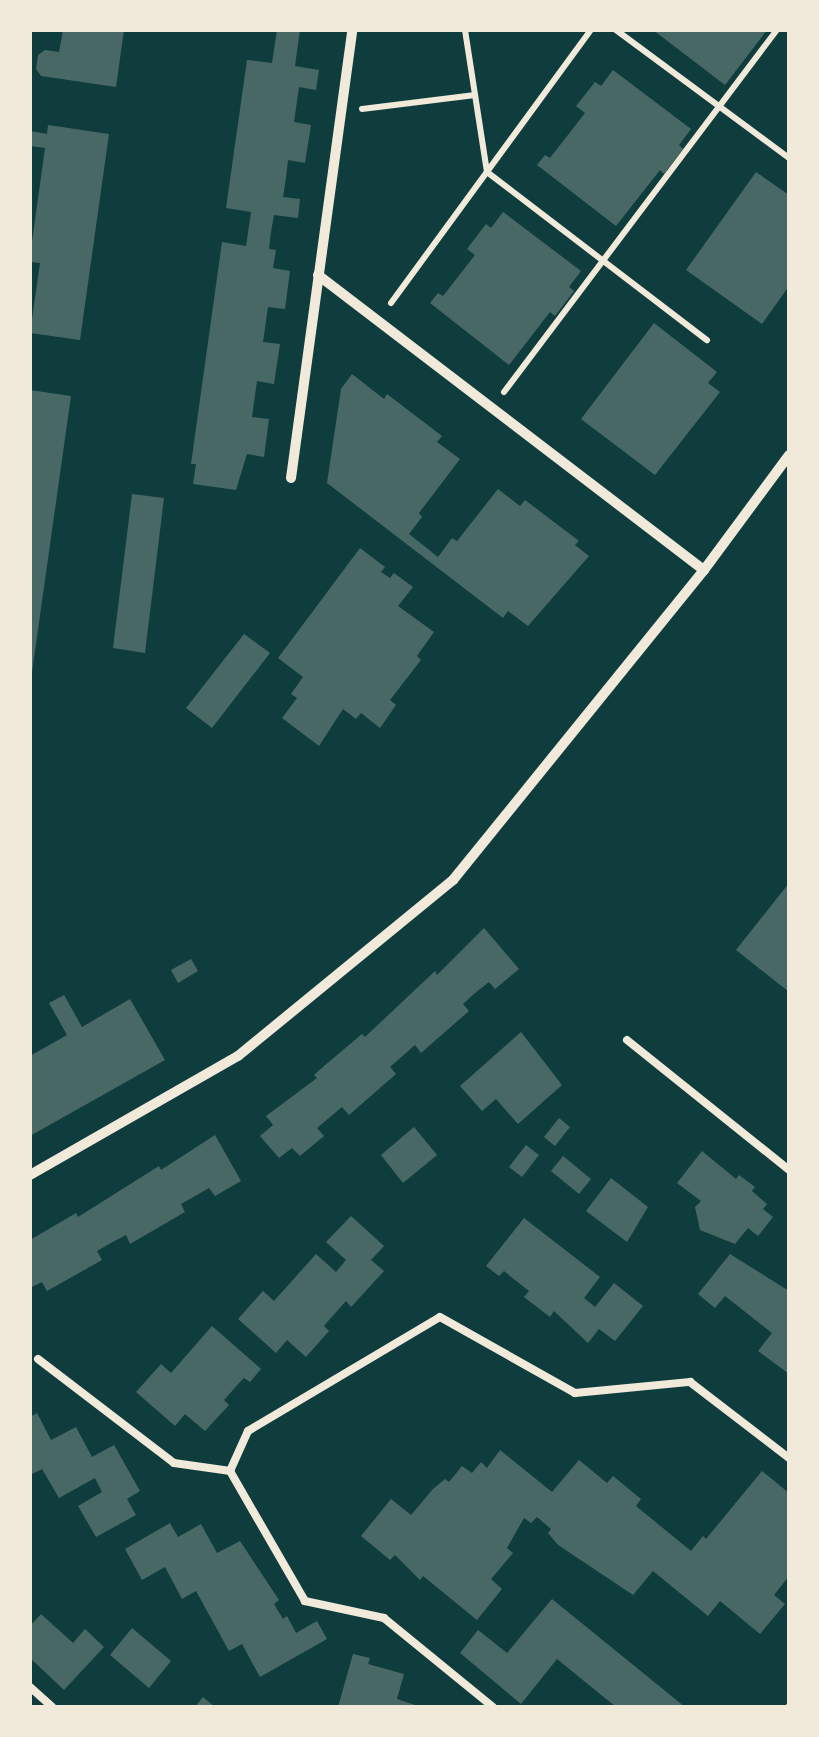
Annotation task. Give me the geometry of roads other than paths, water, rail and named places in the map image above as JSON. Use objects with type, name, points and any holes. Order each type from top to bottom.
[{"type":"street","points":[[290,478],[352,30]]},
{"type":"street","points":[[318,276],[704,570]]},
{"type":"street","points":[[30,1175],[238,1056],[453,880],[704,570],[789,456]]},
{"type":"lane","points":[[627,1040],[789,1170]]},
{"type":"lane","points":[[230,1471],[248,1431],[440,1318],[575,1393],[690,1382],[789,1458]]},
{"type":"lane","points":[[38,1359],[174,1463],[230,1471]]},
{"type":"lane","points":[[230,1471],[305,1601],[384,1618],[494,1707]]},
{"type":"lane","points":[[30,1687],[52,1707]]}]
